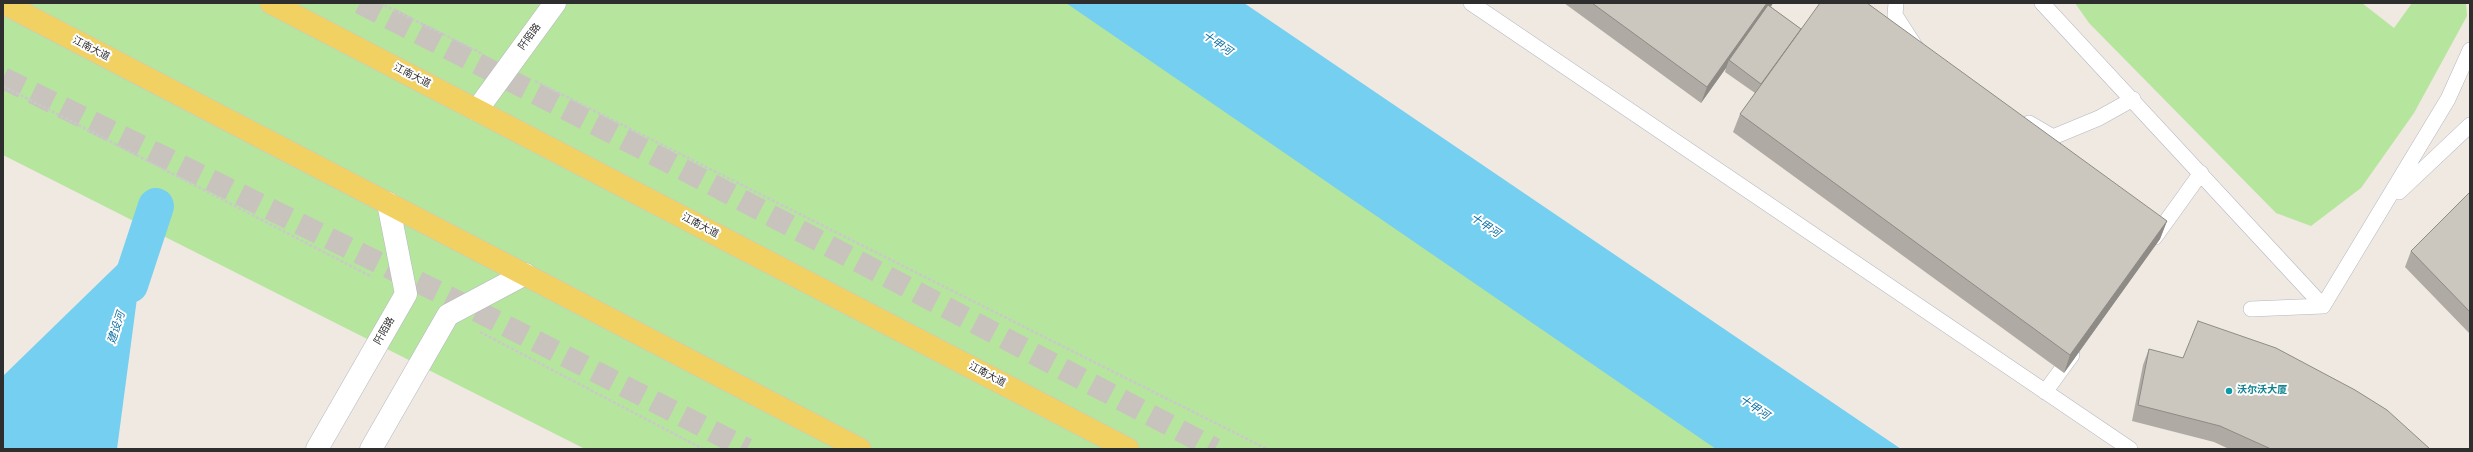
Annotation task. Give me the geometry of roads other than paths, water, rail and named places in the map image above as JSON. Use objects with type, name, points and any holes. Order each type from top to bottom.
[{"type":"main road","name":"江南大道","points":[[3,3],[860,449]]},
{"type":"main road","name":"江南大道","points":[[270,3],[1128,449]]},
{"type":"street","name":"阡陌路","points":[[477,110],[555,3]]},
{"type":"street","name":"阡陌路","points":[[317,449],[406,294],[388,203]]},
{"type":"street","points":[[371,449],[448,315],[525,274]]},
{"type":"lane","points":[[1471,3],[2130,449]]},
{"type":"lane","points":[[1896,3],[1895,15],[1917,49],[1930,58]]},
{"type":"lane","points":[[2042,3],[2133,99],[2323,306]]},
{"type":"lane","points":[[2323,306],[2448,99],[2470,50]]},
{"type":"lane","points":[[2014,114],[2053,137],[2099,118],[2133,99]]},
{"type":"lane","points":[[2386,203],[2470,125]]},
{"type":"lane","points":[[2146,250],[2200,173]]},
{"type":"lane","points":[[2251,309],[2323,306]]},
{"type":"lane","points":[[2045,392],[2082,340]]},
{"type":"water","name":"十甲河","points":[[1066,3],[1244,3],[1901,449],[1716,449]]},
{"type":"water","points":[[145,238],[117,449],[3,449],[3,376]]},
{"type":"waterway","name":"建设河","points":[[130,285],[156,206]]},
{"type":"tunnel","points":[[360,3],[713,185],[1215,449]]},
{"type":"tunnel","points":[[3,78],[471,308],[747,449]]},
{"type":"place","name":"沃尔沃大厦","points":[[2229,391]]}]
